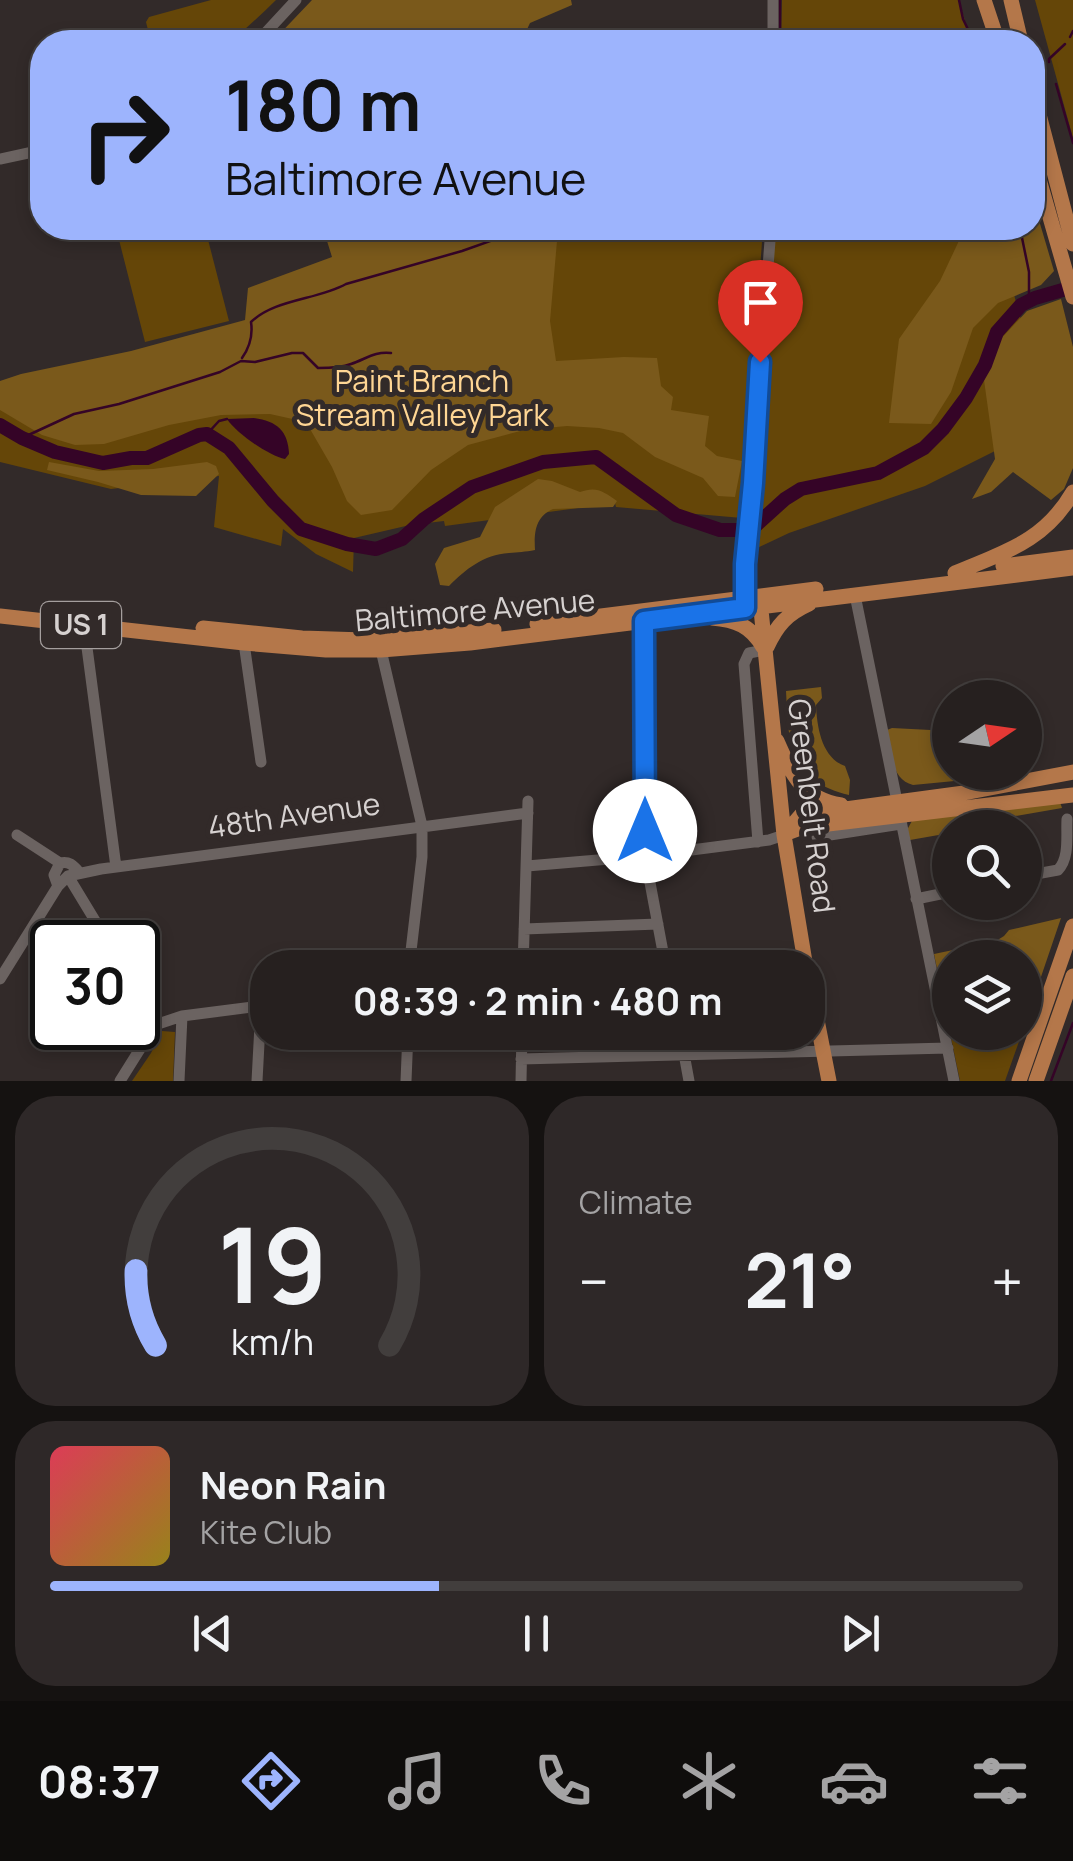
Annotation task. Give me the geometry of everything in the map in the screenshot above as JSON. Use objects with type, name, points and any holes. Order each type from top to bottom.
[{"type":"main road","points":[[984,0],[994,30]]},
{"type":"main road","points":[[1010,0],[1019,30]]},
{"type":"main road","points":[[1045,137],[1073,244]]},
{"type":"main road","points":[[1045,199],[1073,297]]},
{"type":"main road","points":[[955,573],[1031,540],[1058,514],[1073,492]]},
{"type":"main road","name":"Baltimore Avenue","points":[[0,607],[302,638],[364,640],[468,633],[752,602],[1073,557]]},
{"type":"main road","name":"Baltimore Avenue","points":[[0,616],[244,644],[380,650],[470,643],[683,616],[752,602],[820,600],[1073,568]]},
{"type":"main road","points":[[765,650],[785,618],[820,600]]},
{"type":"main road","name":"Greenbelt Road","points":[[752,602],[765,650],[784,835],[804,950]]},
{"type":"main road","points":[[683,616],[738,622],[758,638],[765,650]]},
{"type":"main road","points":[[772,729],[789,766],[821,802],[899,814],[1073,772]]},
{"type":"main road","points":[[784,835],[803,827],[1073,795]]},
{"type":"main road","points":[[784,835],[801,815],[855,807]]},
{"type":"main road","points":[[1019,1081],[1073,926]]},
{"type":"main road","points":[[1036,1081],[1073,976]]},
{"type":"main road","name":"Greenbelt Road","points":[[824,1052],[829,1081]]},
{"type":"street","points":[[268,30],[296,0]]},
{"type":"street","points":[[773,0],[774,30]]},
{"type":"street","points":[[0,159],[30,153]]},
{"type":"street","points":[[752,602],[748,538],[770,240]]},
{"type":"street","points":[[854,595],[932,974]]},
{"type":"street","points":[[644,621],[645,856],[663,950]]},
{"type":"street","points":[[84,625],[116,867]]},
{"type":"street","points":[[244,644],[261,762]]},
{"type":"street","points":[[380,650],[422,826],[411,950]]},
{"type":"street","name":"Greenbelt Road","points":[[758,842],[744,664],[749,653],[765,650]]},
{"type":"street","name":"48th Avenue","points":[[73,874],[422,826],[528,807],[527,866]]},
{"type":"street","points":[[817,837],[899,814]]},
{"type":"street","points":[[1042,872],[1062,867],[1067,819]]},
{"type":"street","points":[[17,835],[60,863],[72,864],[73,874],[97,920]]},
{"type":"street","points":[[523,950],[527,866],[645,856],[758,842],[784,835]]},
{"type":"street","points":[[58,886],[54,875],[60,863]]},
{"type":"street","points":[[0,979],[58,886],[73,874]]},
{"type":"street","points":[[916,899],[932,896]]},
{"type":"street","points":[[524,928],[658,924]]},
{"type":"street","points":[[160,1023],[250,1007]]},
{"type":"street","points":[[179,1081],[182,1016]]},
{"type":"street","points":[[522,1059],[932,1049]]},
{"type":"street","points":[[120,1081],[139,1050]]},
{"type":"street","points":[[256,1081],[259,1050]]},
{"type":"street","points":[[406,1081],[407,1050]]},
{"type":"street","points":[[521,1081],[522,1050]]},
{"type":"street","points":[[683,1050],[690,1081]]},
{"type":"street","points":[[948,1050],[954,1081]]},
{"type":"green space","points":[[211,0],[276,0],[244,30],[148,30],[149,17]]},
{"type":"green space","points":[[312,0],[571,0],[572,5],[530,23],[527,30],[283,30]]},
{"type":"green space","points":[[782,0],[959,0],[968,30],[781,30]]},
{"type":"green space","points":[[1035,0],[1073,0],[1073,138],[1045,30]]},
{"type":"green space","points":[[119,240],[208,240],[229,321],[145,342]]},
{"type":"green space","name":"Paint Branch Stream Valley Park","points":[[327,240],[569,240],[557,241],[550,321],[556,361],[657,358],[661,386],[673,397],[671,410],[709,416],[705,446],[717,456],[742,461],[735,497],[718,496],[703,478],[655,457],[623,433],[567,426],[524,430],[468,445],[431,470],[392,510],[361,515],[347,501],[306,422],[270,414],[221,415],[104,444],[75,445],[42,435],[0,410],[0,381],[245,320],[248,288],[332,257]]},
{"type":"green space","name":"Paint Branch Stream Valley Park","points":[[517,240],[762,240],[742,518],[616,507],[615,503],[445,526],[444,521],[410,525],[354,538],[353,572],[316,554],[283,529],[281,546],[214,527],[219,476],[111,489],[0,462],[0,391],[169,346]]},
{"type":"green space","points":[[773,240],[1020,240],[1011,284],[1025,334],[1063,417],[925,486],[789,533],[751,551]]},
{"type":"green space","points":[[959,240],[1045,240],[1054,271],[1041,285],[998,303],[973,328],[951,392],[931,424],[889,423],[899,339],[940,281]]},
{"type":"green space","points":[[1061,299],[1073,347],[1073,468],[1064,489],[1051,500],[1013,472],[991,492],[972,499],[995,459],[984,380],[998,342],[1027,311]]},
{"type":"green space","points":[[49,462],[99,471],[207,462],[216,466],[219,474],[196,496],[141,495],[47,470]]},
{"type":"green space","points":[[538,479],[580,492],[599,491],[617,501],[613,507],[553,509],[542,516],[537,526],[535,550],[491,557],[449,586],[440,585],[435,564],[444,548],[480,537],[495,507]]},
{"type":"green space","points":[[821,687],[822,698],[816,705],[820,732],[831,756],[845,766],[850,780],[849,795],[814,780],[803,770],[791,744],[786,691]]},
{"type":"green space","points":[[887,730],[932,730],[932,783],[913,785],[900,777],[893,763]]},
{"type":"green space","points":[[1060,802],[1062,808],[1042,811],[991,810]]},
{"type":"green space","points":[[932,817],[932,836],[910,840],[907,830],[913,819]]},
{"type":"green space","points":[[1061,918],[1042,974],[1042,940],[998,940],[1009,930]]},
{"type":"green space","points":[[162,1031],[175,1032],[173,1081],[132,1081],[152,1050],[160,1050]]},
{"type":"green space","points":[[954,1050],[1016,1050],[1005,1081],[960,1081]]},
{"type":"shaded area","points":[[254,418],[275,425],[284,433],[289,454],[285,459],[253,443],[227,419]]},
{"type":"waterway","points":[[780,0],[780,30]]},
{"type":"waterway","points":[[959,0],[968,30]]},
{"type":"waterway","points":[[1070,37],[1073,31]]},
{"type":"waterway","points":[[1049,62],[1065,44]]},
{"type":"waterway","points":[[1056,84],[1073,143]]},
{"type":"waterway","points":[[242,358],[250,341],[251,322],[261,314],[493,240]]},
{"type":"waterway","points":[[1022,240],[1029,272],[1029,301]]},
{"type":"waterway","points":[[0,425],[55,452],[103,463],[147,458],[207,434],[229,448],[301,529],[376,549],[402,539],[472,487],[543,462],[596,457],[676,515],[720,530],[739,530],[754,527],[801,489],[878,473],[924,448],[966,398],[985,365],[997,332],[1021,305],[1073,287]]},
{"type":"waterway","points":[[22,438],[74,414],[220,372],[241,361],[303,353],[318,368],[331,368],[391,353]]},
{"type":"waterway","points":[[207,434],[219,421],[227,419]]},
{"type":"waterway","points":[[1051,1081],[1073,1023]]},
{"type":"route","points":[[645,831],[644,621],[745,608],[760,362]]}]
